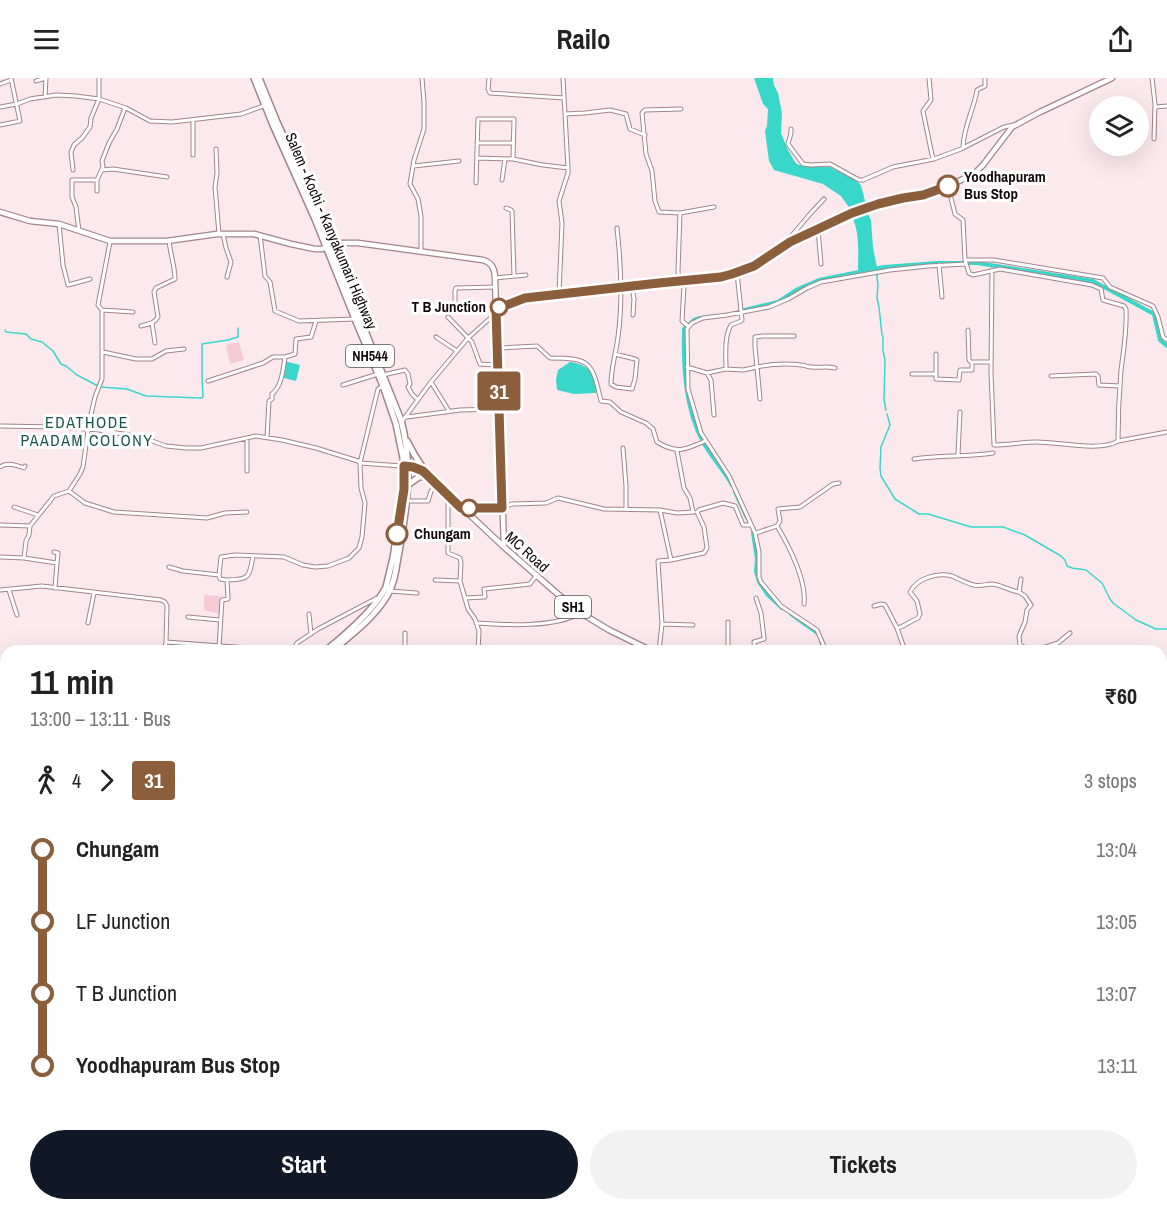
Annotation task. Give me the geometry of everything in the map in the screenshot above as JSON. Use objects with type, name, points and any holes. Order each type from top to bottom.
[{"type":"highway","name":"Salem - Kochi - Kanyakumari Highway","points":[[254,78],[328,246],[380,374],[396,424],[406,468],[395,546],[388,581],[382,596],[332,645]]},
{"type":"highway","name":"Salem - Kochi - Kanyakumari Highway","points":[[259,78],[276,122],[314,204],[355,319],[403,419],[408,485],[394,579],[379,608],[339,645]]},
{"type":"highway","name":"SH1","points":[[405,438],[428,476]]},
{"type":"highway","points":[[408,485],[415,479],[428,476]]},
{"type":"main road","points":[[496,311],[525,298],[721,277],[736,273],[754,266],[782,247],[818,228],[864,208],[897,199],[918,197],[974,174],[1016,125],[1108,79]]},
{"type":"main road","points":[[2,213],[30,221],[59,224],[110,241],[169,240],[221,234],[249,234],[307,248],[322,249],[346,242],[483,260],[490,263],[494,268],[496,287],[504,547]]},
{"type":"main road","name":"MC Road","points":[[406,468],[428,476],[536,576],[581,613],[639,645]]},
{"type":"street","points":[[36,81],[46,78],[45,97]]},
{"type":"street","points":[[73,170],[71,152],[74,145],[90,127],[91,118],[99,99],[99,78]]},
{"type":"street","points":[[421,251],[421,216],[418,199],[410,184],[414,160],[424,129],[422,78]]},
{"type":"street","points":[[489,78],[490,93],[564,98]]},
{"type":"street","points":[[559,294],[562,223],[559,201],[568,172],[563,78]]},
{"type":"street","points":[[929,78],[931,100],[923,111],[934,159]]},
{"type":"street","points":[[963,148],[964,136],[977,90],[985,86],[986,78]]},
{"type":"street","points":[[1152,78],[1155,107],[1154,139]]},
{"type":"street","points":[[0,84],[11,79],[20,121],[0,125]]},
{"type":"street","points":[[0,107],[30,99],[66,95],[99,99],[125,108],[150,121],[172,122],[241,114],[266,105]]},
{"type":"street","points":[[1155,107],[1167,106]]},
{"type":"street","points":[[97,191],[97,180],[103,167],[102,161],[125,108]]},
{"type":"street","points":[[565,114],[609,110],[626,114],[630,129],[645,135]]},
{"type":"street","points":[[681,110],[645,110],[642,113],[646,154],[652,171],[655,201],[659,212],[680,213],[714,207]]},
{"type":"street","points":[[476,183],[478,119],[514,119],[513,159]]},
{"type":"street","points":[[193,120],[194,155]]},
{"type":"street","points":[[791,129],[788,144],[803,164],[830,164],[862,180],[895,167],[934,159],[963,148],[1011,124],[1016,125]]},
{"type":"street","points":[[477,143],[513,143]]},
{"type":"street","points":[[216,148],[215,188],[221,234],[231,262],[227,277]]},
{"type":"street","points":[[477,158],[513,159],[568,168]]},
{"type":"street","points":[[502,180],[505,159]]},
{"type":"street","points":[[414,166],[459,161]]},
{"type":"street","points":[[102,170],[113,169],[167,177]]},
{"type":"street","points":[[80,231],[72,197],[72,180],[97,180]]},
{"type":"street","points":[[948,186],[955,214],[963,220],[969,273],[973,275],[992,270],[1005,270],[1096,286],[1101,289],[1103,300],[1124,306],[1126,333],[1121,369],[1118,441]]},
{"type":"street","points":[[782,247],[824,199]]},
{"type":"street","points":[[506,208],[512,212],[514,276]]},
{"type":"street","points":[[680,213],[678,271],[679,281],[684,285],[682,321],[688,326]]},
{"type":"street","points":[[59,224],[63,266],[68,285],[90,279]]},
{"type":"street","points":[[615,354],[637,360],[632,389],[611,384],[622,288],[617,228]]},
{"type":"street","points":[[818,228],[820,264]]},
{"type":"street","points":[[260,235],[265,276],[270,282],[275,311],[300,321],[355,319]]},
{"type":"street","points":[[141,326],[156,321],[158,317],[154,292],[156,288],[175,279],[169,240]]},
{"type":"street","points":[[24,558],[30,526],[54,496],[69,491],[84,467],[88,430],[102,379],[102,310],[98,305],[110,241]]},
{"type":"street","points":[[823,645],[817,630],[781,606],[761,582],[759,552],[752,525],[729,476],[701,433],[688,393],[688,326],[703,318],[776,305],[821,282],[890,270],[994,260],[1103,278],[1110,286],[1153,306],[1163,337],[1167,340]]},
{"type":"street","points":[[939,265],[942,297]]},
{"type":"street","points":[[992,270],[991,362],[994,445],[1031,442],[1097,446],[1167,432]]},
{"type":"street","points":[[726,369],[728,330],[731,325],[742,321],[736,273]]},
{"type":"street","points":[[495,278],[526,275]]},
{"type":"street","points":[[632,286],[633,315]]},
{"type":"street","points":[[455,302],[456,288],[496,287]]},
{"type":"street","points":[[102,310],[133,312]]},
{"type":"street","points":[[403,419],[468,338],[496,311]]},
{"type":"street","points":[[448,317],[475,348],[480,364],[498,365]]},
{"type":"street","points":[[208,381],[263,363],[273,357],[295,354],[296,339],[311,337],[316,321]]},
{"type":"street","points":[[152,323],[156,343]]},
{"type":"street","points":[[936,354],[936,379],[959,380],[960,370],[972,370],[972,363],[969,360],[968,330]]},
{"type":"street","points":[[760,399],[754,347],[755,337],[794,336]]},
{"type":"street","points":[[436,337],[457,351]]},
{"type":"street","points":[[497,348],[537,346],[550,358],[572,359],[588,364],[596,378],[601,401],[610,402],[621,412],[646,423],[654,429],[657,442],[666,447],[686,450],[705,441]]},
{"type":"street","points":[[103,352],[146,359],[166,351],[184,350]]},
{"type":"street","points":[[267,438],[269,401],[282,378],[285,357]]},
{"type":"street","points":[[972,363],[991,362]]},
{"type":"street","points":[[687,367],[707,373],[726,369],[743,370],[768,364],[835,368]]},
{"type":"street","points":[[343,385],[380,374],[405,370],[410,384],[408,387],[418,400]]},
{"type":"street","points":[[707,373],[711,380],[714,415]]},
{"type":"street","points":[[912,374],[936,374]]},
{"type":"street","points":[[1051,376],[1096,374],[1099,385],[1120,386]]},
{"type":"street","points":[[432,382],[449,411]]},
{"type":"street","points":[[253,556],[250,574],[247,577],[220,579],[221,557],[234,555],[284,557],[315,567],[328,566],[349,558],[359,549],[365,503],[360,478],[360,463],[378,389],[383,386]]},
{"type":"street","points":[[403,419],[449,411],[500,409]]},
{"type":"street","points":[[958,455],[960,412]]},
{"type":"street","points":[[0,426],[59,427],[118,432],[166,446],[186,448],[201,448],[256,436],[316,448],[360,463],[406,468]]},
{"type":"street","points":[[247,438],[247,471]]},
{"type":"street","points":[[623,448],[626,509]]},
{"type":"street","points":[[660,645],[662,624],[658,561],[704,553],[707,548],[704,527],[684,488],[677,450]]},
{"type":"street","points":[[914,459],[958,455],[978,456],[993,453]]},
{"type":"street","points":[[0,467],[12,464],[24,468],[25,466]]},
{"type":"street","points":[[755,533],[777,526],[780,522],[778,508],[800,507],[833,484],[839,483]]},
{"type":"street","points":[[406,501],[429,501],[431,491],[437,485]]},
{"type":"street","points":[[69,491],[85,503],[114,512],[207,518],[225,513],[247,512]]},
{"type":"street","points":[[448,496],[448,553],[460,558],[460,581],[468,609],[479,631],[478,645]]},
{"type":"street","points":[[461,508],[502,508],[512,504],[546,503],[558,498],[596,508],[660,510],[677,513],[695,512],[723,503],[735,506],[743,525],[752,525]]},
{"type":"street","points":[[14,507],[38,515]]},
{"type":"street","points":[[660,510],[671,560]]},
{"type":"street","points":[[0,525],[30,526]]},
{"type":"street","points":[[777,526],[799,573],[804,592],[804,604]]},
{"type":"street","points":[[54,552],[58,553],[55,588]]},
{"type":"street","points":[[0,557],[57,563]]},
{"type":"street","points":[[169,567],[183,571],[219,574]]},
{"type":"street","points":[[897,628],[918,618],[920,614],[910,592],[913,587],[925,578],[938,575],[951,576],[975,586],[995,584],[1025,596],[1031,605],[1027,610],[1019,636],[1020,645]]},
{"type":"street","points":[[465,598],[485,597],[484,589],[530,584],[536,576]]},
{"type":"street","points":[[1019,592],[1021,579]]},
{"type":"street","points":[[219,645],[222,600],[228,599],[227,580]]},
{"type":"street","points":[[435,580],[460,581]]},
{"type":"street","points":[[0,590],[42,586],[161,600],[167,606],[165,645]]},
{"type":"street","points":[[9,590],[17,615]]},
{"type":"street","points":[[389,591],[417,594]]},
{"type":"street","points":[[88,623],[94,593]]},
{"type":"street","points":[[296,645],[327,624],[382,596]]},
{"type":"street","points":[[754,645],[754,642],[764,639],[761,613],[756,598]]},
{"type":"street","points":[[874,606],[885,605],[903,645]]},
{"type":"street","points":[[476,623],[538,624],[571,619],[581,613]]},
{"type":"street","points":[[309,615],[311,634]]},
{"type":"street","points":[[188,617],[220,620]]},
{"type":"street","points":[[728,622],[728,645]]},
{"type":"street","points":[[662,624],[693,625]]},
{"type":"street","points":[[405,633],[405,645]]},
{"type":"street","points":[[1054,645],[1070,633]]},
{"type":"street","points":[[166,642],[198,645]]},
{"type":"shaded area","points":[[239,342],[244,360],[230,364],[226,345]]},
{"type":"shaded area","points":[[204,595],[220,596],[219,614],[204,610]]},
{"type":"water","points":[[754,78],[773,78],[782,113],[781,133],[795,162],[806,167],[830,167],[855,180],[860,184],[866,205],[851,210],[841,196],[823,184],[774,170],[769,161],[765,131],[768,109],[763,104]]},
{"type":"water","points":[[867,212],[871,220],[877,267],[858,271],[857,236],[852,217]]},
{"type":"water","points":[[285,361],[300,365],[296,381],[284,378]]},
{"type":"water","points":[[570,362],[582,365],[590,371],[595,380],[596,393],[574,394],[557,390],[558,370]]},
{"type":"waterway","points":[[740,311],[778,302],[798,289],[819,280],[884,267],[977,263],[1093,281],[1154,314],[1160,340],[1167,346]]},
{"type":"waterway","points":[[876,269],[882,335]]},
{"type":"waterway","points":[[700,318],[684,329],[686,387],[692,416],[703,442],[732,485]]},
{"type":"waterway","points":[[101,387],[127,389],[146,396],[201,398],[203,397],[202,344],[238,337],[238,328]]},
{"type":"waterway","points":[[5,330],[26,334],[31,339],[42,342],[53,351],[61,364],[98,386]]},
{"type":"waterway","points":[[883,336],[886,410]]},
{"type":"waterway","points":[[887,414],[890,425],[881,447],[880,468],[881,476],[895,499],[919,514],[928,514],[971,527],[1003,527],[1025,535],[1061,556],[1067,566],[1086,570],[1102,583],[1113,603],[1136,620],[1156,629],[1167,629]]},
{"type":"waterway","points":[[735,492],[747,518]]},
{"type":"waterway","points":[[753,533],[759,582],[768,595],[782,608]]},
{"type":"waterway","points":[[791,614],[819,634]]},
{"type":"waterway","points":[[821,641],[822,645]]},
{"type":"bus line","name":"31","points":[[397,534],[404,489],[404,466],[423,471],[461,508],[502,508],[496,309],[525,298],[721,277],[746,270],[804,234],[852,213],[878,204],[918,197],[948,186]]},
{"type":"place","name":"Yoodhapuram Bus Stop","points":[[948,186]]},
{"type":"place","name":"T B Junction","points":[[499,307]]},
{"type":"place","name":"Chungam","points":[[397,534]]},
{"type":"district","name":"EDATHODE PAADAM COLONY","points":[[87,431]]}]
